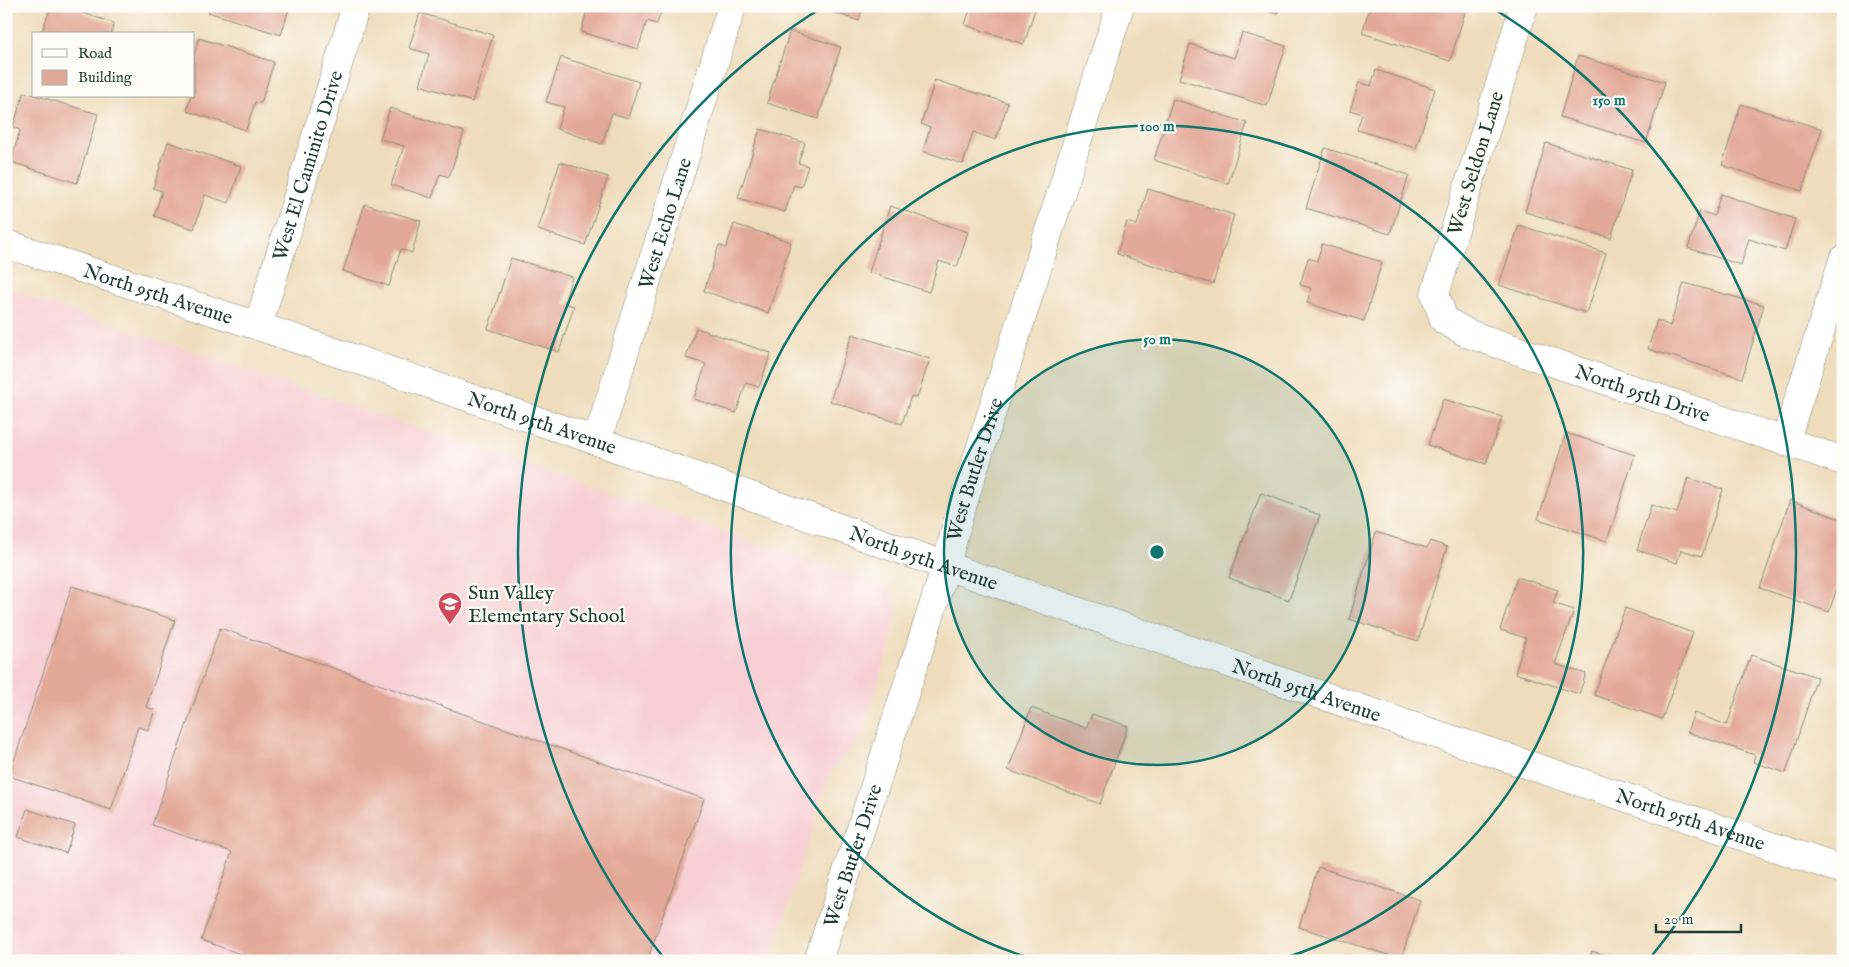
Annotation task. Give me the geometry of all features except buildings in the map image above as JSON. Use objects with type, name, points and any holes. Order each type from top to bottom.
[{"type":"street","name":"West El Caminito Drive","points":[[258,326],[356,6]]},
{"type":"street","name":"West Echo Lane","points":[[597,441],[732,6]]},
{"type":"street","name":"West Butler Drive","points":[[818,961],[946,566],[962,507],[1120,6]]},
{"type":"street","name":"West Seldon Lane","points":[[1444,320],[1435,294],[1524,6]]},
{"type":"street","name":"North 95th Avenue","points":[[6,244],[258,326],[597,441],[946,566],[1394,720],[1843,870]]},
{"type":"street","points":[[1785,442],[1843,260]]},
{"type":"street","name":"North 95th Drive","points":[[1444,320],[1469,334],[1843,461]]},
{"type":"shaded area","name":"Sun Valley Elementary School","points":[[6,289],[878,584],[891,593],[897,611],[891,639],[863,734],[830,773],[770,961],[6,961]]},
{"type":"place","name":"Sun Valley Elementary School","points":[[450,625]]}]
